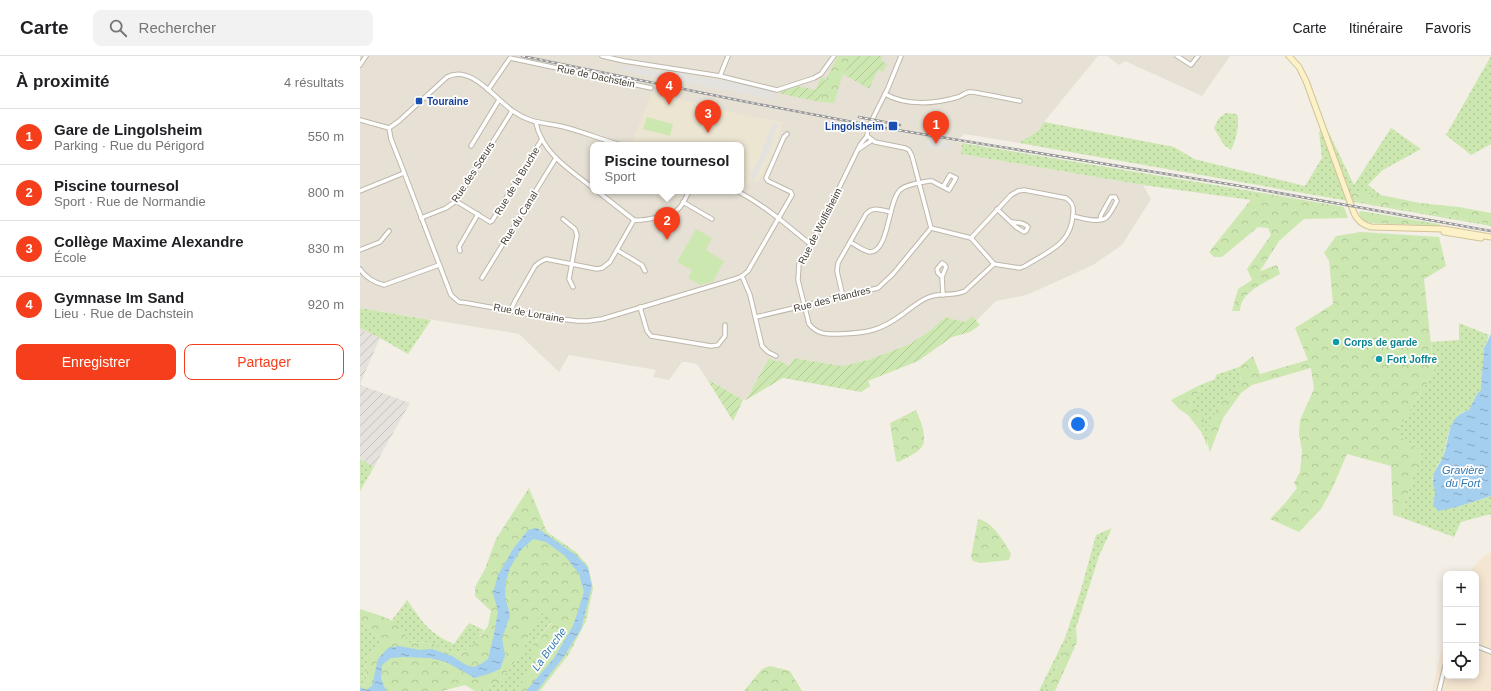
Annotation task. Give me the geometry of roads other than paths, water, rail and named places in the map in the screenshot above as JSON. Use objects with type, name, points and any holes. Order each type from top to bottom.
[{"type":"main road","points":[[1288,56],[1298,67],[1306,81],[1352,209],[1357,218],[1364,224],[1371,227],[1443,229],[1491,238]]},
{"type":"street","points":[[360,65],[366,56]]},
{"type":"street","points":[[602,56],[624,61],[720,76],[777,90],[814,78],[821,74],[834,56]]},
{"type":"street","points":[[720,76],[728,56]]},
{"type":"street","name":"Rue de Wolfisheim","points":[[901,56],[885,94],[868,128],[867,136],[860,145],[823,221],[799,264],[798,280],[809,324],[813,329],[823,334],[861,333],[879,329],[894,321],[928,297],[959,294],[965,291],[994,264]]},
{"type":"street","points":[[1176,56],[1191,65],[1198,56]]},
{"type":"street","name":"Rue de Dachstein","points":[[488,90],[510,58],[650,88]]},
{"type":"street","points":[[360,120],[389,128],[399,121],[447,77],[452,74],[462,73],[468,75],[521,117],[536,123],[566,127],[612,142]]},
{"type":"street","points":[[885,94],[896,99],[913,102],[941,101],[959,97],[969,92],[1020,101]]},
{"type":"street","points":[[471,146],[499,100]]},
{"type":"street","name":"Rue des Sœurs","points":[[421,218],[446,208],[456,201],[512,111]]},
{"type":"street","points":[[536,123],[542,139],[556,158],[590,186]]},
{"type":"street","name":"Rue de Lorraine","points":[[389,128],[391,140],[450,294],[459,302],[545,317],[588,321],[602,319],[742,276]]},
{"type":"street","points":[[776,356],[768,352],[762,346],[750,295],[742,276],[749,269],[792,195],[791,192],[768,181],[766,178],[784,137],[787,134]]},
{"type":"street","points":[[867,136],[871,141],[905,148],[912,153],[931,228],[970,238],[994,264],[1020,268],[1026,266],[1061,243],[1070,232],[1073,207],[1071,201],[1066,198],[1024,190],[1018,191],[1011,195],[970,238]]},
{"type":"street","name":"Rue de la Bruche","points":[[478,214],[490,222],[492,221],[542,139]]},
{"type":"street","name":"Rue de Wolfisheim","points":[[858,150],[871,141]]},
{"type":"street","name":"Rue du Canal","points":[[482,278],[556,158]]},
{"type":"street","points":[[360,191],[404,173]]},
{"type":"street","points":[[850,242],[870,252],[877,249],[885,235],[895,197],[898,191],[904,187],[932,181],[943,187]]},
{"type":"street","points":[[601,194],[634,220],[642,220],[677,211],[687,194]]},
{"type":"street","points":[[742,194],[778,218],[810,244]]},
{"type":"street","points":[[1073,216],[1100,220],[1104,219],[1108,216],[1117,201],[1115,197],[1111,197],[1101,215],[1100,220]]},
{"type":"street","points":[[456,201],[478,214],[459,247],[460,251]]},
{"type":"street","points":[[683,202],[712,219]]},
{"type":"street","points":[[843,296],[837,271],[838,263],[866,214],[869,210],[874,208],[891,212]]},
{"type":"street","points":[[997,209],[1012,222]]},
{"type":"street","points":[[563,218],[575,229],[577,235],[569,279],[573,287]]},
{"type":"street","points":[[511,310],[535,266],[540,262],[546,259],[597,269],[602,268],[610,262],[634,220]]},
{"type":"street","name":"Rue des Flandres","points":[[756,317],[873,289],[886,282],[931,228]]},
{"type":"street","points":[[360,250],[380,242],[389,230]]},
{"type":"street","points":[[616,250],[642,265],[645,271]]},
{"type":"street","points":[[360,269],[363,274],[379,284],[384,285],[439,265]]},
{"type":"street","points":[[360,279],[363,274]]},
{"type":"street","points":[[942,277],[943,295]]},
{"type":"street","points":[[640,307],[647,331],[651,336],[711,346],[718,345],[725,336],[725,325]]},
{"type":"street","points":[[1479,647],[1491,652]]},
{"type":"street","points":[[1439,691],[1443,674]]},
{"type":"water","name":"Gravière du Fort","points":[[1491,334],[1491,496],[1457,507],[1438,511],[1433,504],[1435,490],[1433,477],[1443,457],[1452,423],[1461,414],[1469,410],[1477,394],[1481,390],[1484,348]]},
{"type":"water","points":[[537,528],[576,555],[588,568],[592,586],[581,629],[565,655],[537,691],[526,691],[554,658],[573,626],[584,592],[579,574],[565,556],[546,542],[533,539],[520,551],[510,568],[506,581],[505,596],[510,616],[502,638],[505,656],[500,669],[475,678],[446,662],[430,658],[391,658],[382,665],[381,678],[386,691],[360,691],[360,687],[366,690],[372,686],[378,659],[388,648],[399,646],[420,650],[432,649],[452,656],[466,665],[474,667],[488,659],[498,611],[493,593],[498,575],[513,549],[528,530]]},
{"type":"railway","points":[[522,56],[742,101],[879,127],[1240,186],[1491,231]]},
{"type":"railway","points":[[859,117],[900,125]]},
{"type":"place","name":"Touraine","points":[[419,101]]},
{"type":"place","name":"Gymnase Im Sand","points":[[669,105]]},
{"type":"place","name":"Lingolsheim","points":[[893,126]]},
{"type":"place","name":"Collège Maxime Alexandre","points":[[708,133]]},
{"type":"place","name":"Gare de Lingolsheim","points":[[936,144]]},
{"type":"place","name":"Piscine tournesol","points":[[667,240]]},
{"type":"place","name":"Corps de garde","points":[[1336,342]]},
{"type":"place","name":"Fort Joffre","points":[[1379,359]]},
{"type":"water label","name":"La Bruche","points":[[549,649]]}]
